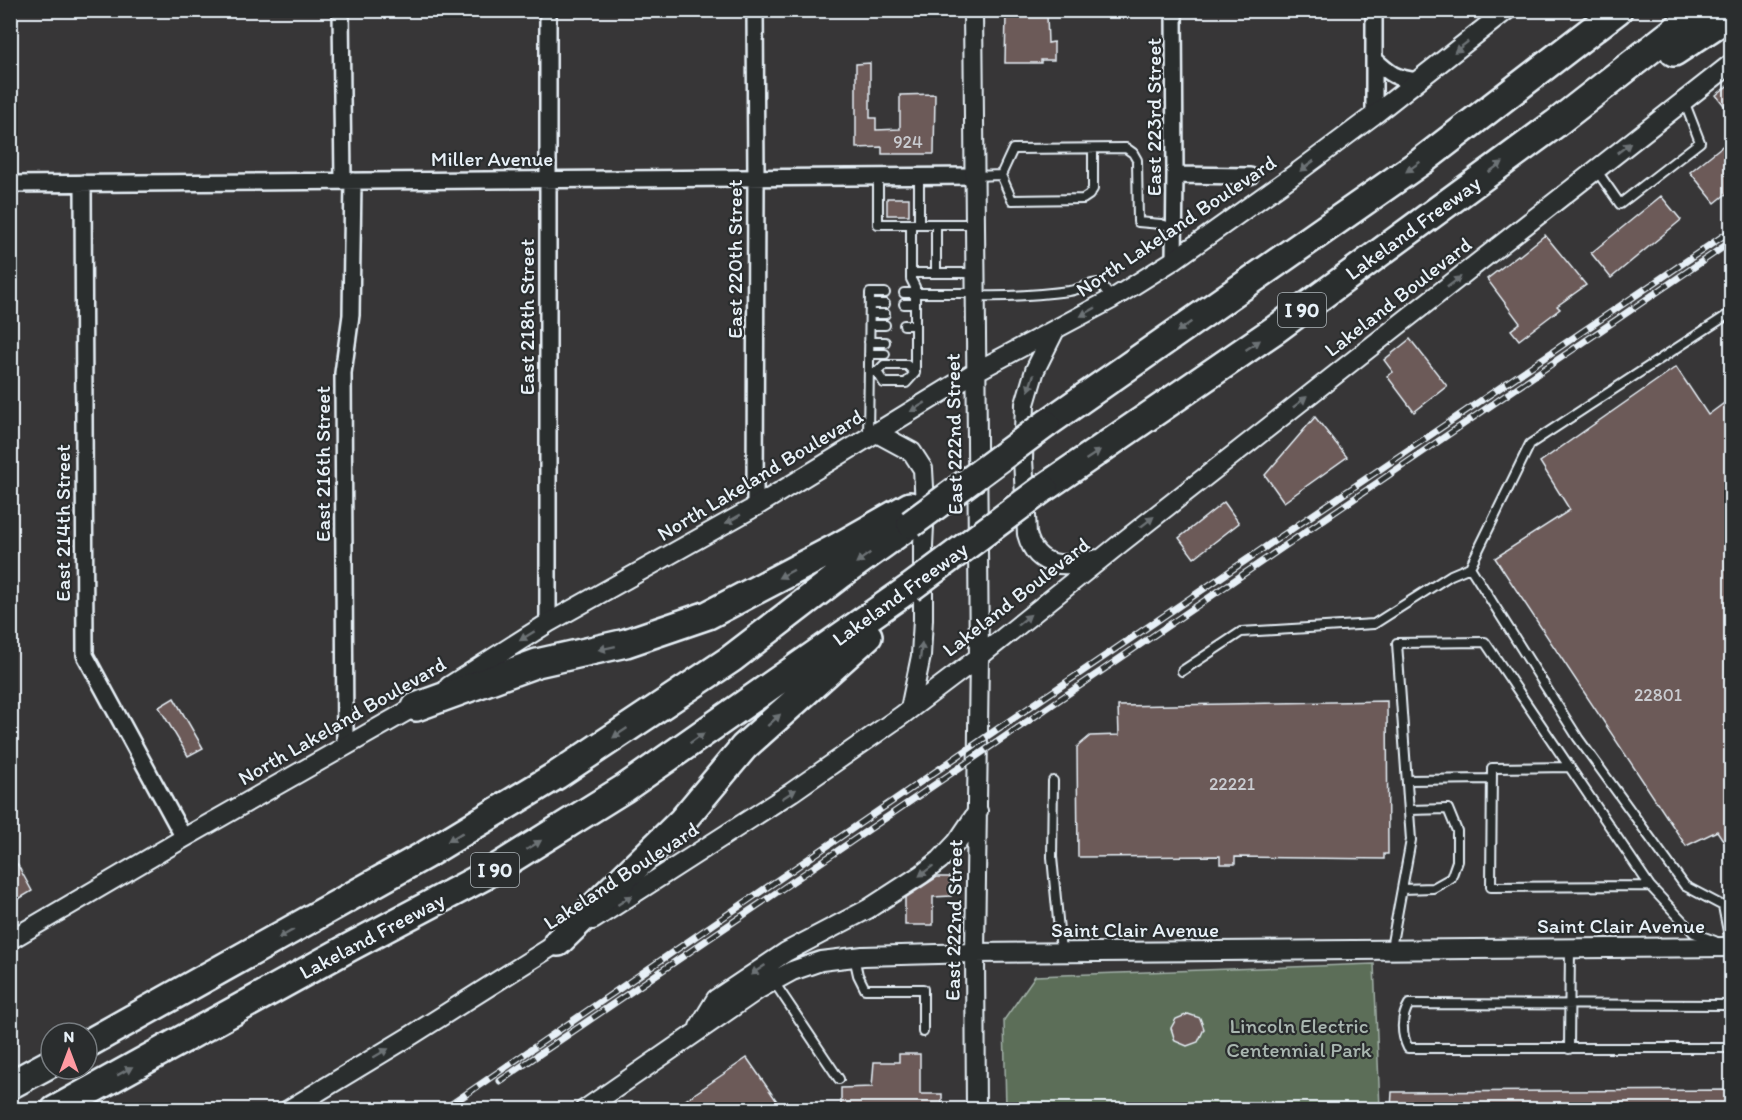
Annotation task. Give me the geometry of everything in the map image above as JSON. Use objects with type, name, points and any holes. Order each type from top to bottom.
[{"type":"highway","points":[[1542,67],[1601,10]]},
{"type":"highway","name":"I 90","points":[[911,514],[1046,424],[1422,160],[1618,10]]},
{"type":"highway","name":"Lakeland Freeway","points":[[55,1110],[350,947],[484,876],[625,788],[910,588],[1044,488],[1276,329],[1555,124],[1701,10]]},
{"type":"highway","points":[[1555,124],[1646,70],[1731,14]]},
{"type":"highway","points":[[416,707],[537,663],[626,644],[708,615],[838,547],[911,514]]},
{"type":"highway","name":"Lakeland Freeway","points":[[99,1037],[414,861],[557,775],[731,659],[840,575],[911,514]]},
{"type":"highway","points":[[558,942],[682,820],[744,747],[870,634],[910,588]]},
{"type":"highway","points":[[10,1085],[39,1069]]},
{"type":"street","name":"East 216th Street","points":[[341,10],[351,315],[343,373],[345,747]]},
{"type":"street","name":"East 218th Street","points":[[548,10],[548,623]]},
{"type":"street","name":"East 220th Street","points":[[755,10],[756,507]]},
{"type":"street","name":"East 222nd Street","points":[[973,10],[979,657],[975,953],[976,1110]]},
{"type":"street","name":"East 223rd Street","points":[[1174,10],[1176,175],[1174,260]]},
{"type":"street","points":[[1374,10],[1374,115]]},
{"type":"street","name":"North Lakeland Boulevard","points":[[10,940],[184,838],[416,707],[548,623],[756,507],[975,372],[1112,299],[1174,260],[1299,171],[1507,10]]},
{"type":"street","points":[[1374,59],[1389,74],[1418,81]]},
{"type":"street","name":"Lakeland Boulevard","points":[[288,1110],[412,1035],[792,792],[910,709],[979,657],[1731,63]]},
{"type":"street","points":[[1176,175],[1250,176]]},
{"type":"street","name":"Miller Avenue","points":[[10,184],[973,176]]},
{"type":"street","name":"East 214th Street","points":[[83,183],[85,655],[184,838]]},
{"type":"street","points":[[1055,330],[1035,370],[1025,404],[1023,459],[1027,534],[1030,545],[1037,554],[1054,564],[1101,559]]},
{"type":"street","points":[[872,434],[912,452],[923,469],[925,505],[921,656],[910,709]]},
{"type":"street","points":[[697,1031],[716,999],[786,952],[868,909],[940,860],[957,842],[978,812]]},
{"type":"street","name":"Saint Clair Avenue","points":[[584,1110],[759,988],[792,971],[821,961],[854,957],[975,953],[1731,947]]},
{"type":"lane","points":[[1596,170],[1620,204],[1700,142],[1684,101]]},
{"type":"lane","points":[[1093,149],[1093,189],[1083,199],[1012,200],[1001,175],[1013,149],[1126,148],[1137,160],[1138,222],[1161,224],[1174,228]]},
{"type":"lane","points":[[973,176],[1001,175]]},
{"type":"lane","points":[[878,176],[878,224],[974,224]]},
{"type":"lane","points":[[873,372],[884,383],[906,383],[915,373],[915,293],[911,273],[920,176]]},
{"type":"lane","points":[[936,224],[936,273]]},
{"type":"lane","points":[[911,273],[974,273]]},
{"type":"lane","points":[[904,293],[974,294],[1001,297],[1058,292],[1077,289],[1091,283],[1100,283],[1112,299]]},
{"type":"lane","points":[[872,434],[873,372],[869,354],[870,293],[885,293]]},
{"type":"lane","points":[[870,304],[885,304]]},
{"type":"lane","points":[[904,304],[915,304]]},
{"type":"lane","points":[[1182,671],[1241,632],[1374,624],[1451,575],[1470,567],[1530,444],[1731,312]]},
{"type":"lane","points":[[870,315],[885,315]]},
{"type":"lane","points":[[904,315],[915,315]]},
{"type":"lane","points":[[904,325],[915,324]]},
{"type":"lane","points":[[870,325],[885,325]]},
{"type":"lane","points":[[869,342],[885,342]]},
{"type":"lane","points":[[904,342],[915,342]]},
{"type":"lane","points":[[904,353],[915,353]]},
{"type":"lane","points":[[869,354],[885,354]]},
{"type":"lane","points":[[873,372],[884,365],[907,365],[915,373]]},
{"type":"lane","points":[[1470,567],[1578,738],[1685,886],[1723,906],[1731,947]]},
{"type":"lane","points":[[1390,950],[1411,840],[1397,643],[1485,642],[1650,886],[1694,933],[1731,947]]},
{"type":"lane","points":[[1570,767],[1492,768],[1491,887],[1650,886]]},
{"type":"lane","points":[[1407,780],[1492,779]]},
{"type":"lane","points":[[1053,781],[1052,857],[1061,953]]},
{"type":"lane","points":[[1402,889],[1433,888],[1450,878],[1457,861],[1457,831],[1448,810],[1409,810]]},
{"type":"lane","points":[[1569,948],[1569,1049]]},
{"type":"lane","points":[[854,957],[858,975],[866,989],[923,989],[923,1032]]},
{"type":"lane","points":[[773,981],[839,1079]]},
{"type":"lane","points":[[1731,1005],[1409,1004],[1404,1012],[1403,1038],[1408,1048],[1731,1048]]},
{"type":"green space","name":"Lincoln Electric Centennial Park","points":[[1374,964],[1380,1109],[1006,1109],[1004,1020],[1035,976]]},
{"type":"building","points":[[1006,15],[1047,15],[1048,43],[1054,42],[1054,60],[1041,60],[1041,63],[1005,63]]},
{"type":"building","points":[[870,63],[870,118],[876,118],[876,130],[900,129],[900,95],[935,94],[934,154],[882,154],[882,147],[856,148],[856,64]]},
{"type":"building","points":[[1731,83],[1731,114],[1716,95]]},
{"type":"building","points":[[1731,139],[1731,190],[1715,203],[1690,172]]},
{"type":"building","points":[[1661,196],[1681,220],[1611,278],[1591,253]]},
{"type":"building","points":[[887,198],[909,198],[909,215],[887,215]]},
{"type":"building","points":[[1545,235],[1586,285],[1557,306],[1560,309],[1519,340],[1511,330],[1520,323],[1487,279]]},
{"type":"building","points":[[1410,339],[1447,386],[1414,412],[1387,376],[1393,372],[1384,360]]},
{"type":"building","points":[[1676,367],[1708,415],[1731,398],[1731,852],[1717,831],[1686,846],[1495,558],[1570,510],[1540,462]]},
{"type":"building","points":[[1315,417],[1347,457],[1284,502],[1265,475]]},
{"type":"building","points":[[1224,502],[1239,523],[1194,558],[1179,538]]},
{"type":"building","points":[[174,698],[203,748],[188,756],[159,707]]},
{"type":"building","points":[[1387,701],[1388,854],[1384,854],[1384,859],[1235,857],[1235,864],[1220,864],[1220,856],[1078,857],[1077,747],[1090,736],[1119,735],[1118,706]]},
{"type":"building","points":[[10,851],[32,891],[17,900],[10,887]]},
{"type":"building","points":[[937,877],[950,877],[951,896],[933,897],[933,925],[905,925],[905,898]]},
{"type":"building","points":[[1188,1014],[1200,1018],[1204,1029],[1198,1042],[1187,1046],[1175,1041],[1171,1028],[1176,1019]]},
{"type":"building","points":[[899,1054],[920,1054],[920,1094],[942,1094],[942,1110],[841,1110],[841,1088],[872,1087],[874,1062],[899,1062]]},
{"type":"building","points":[[747,1058],[783,1110],[671,1110],[703,1088]]},
{"type":"building","points":[[1731,1090],[1731,1110],[1391,1110],[1392,1092]]},
{"type":"railway","points":[[443,1110],[996,730],[1732,230]]},
{"type":"railway","points":[[500,1081],[1732,241]]}]
